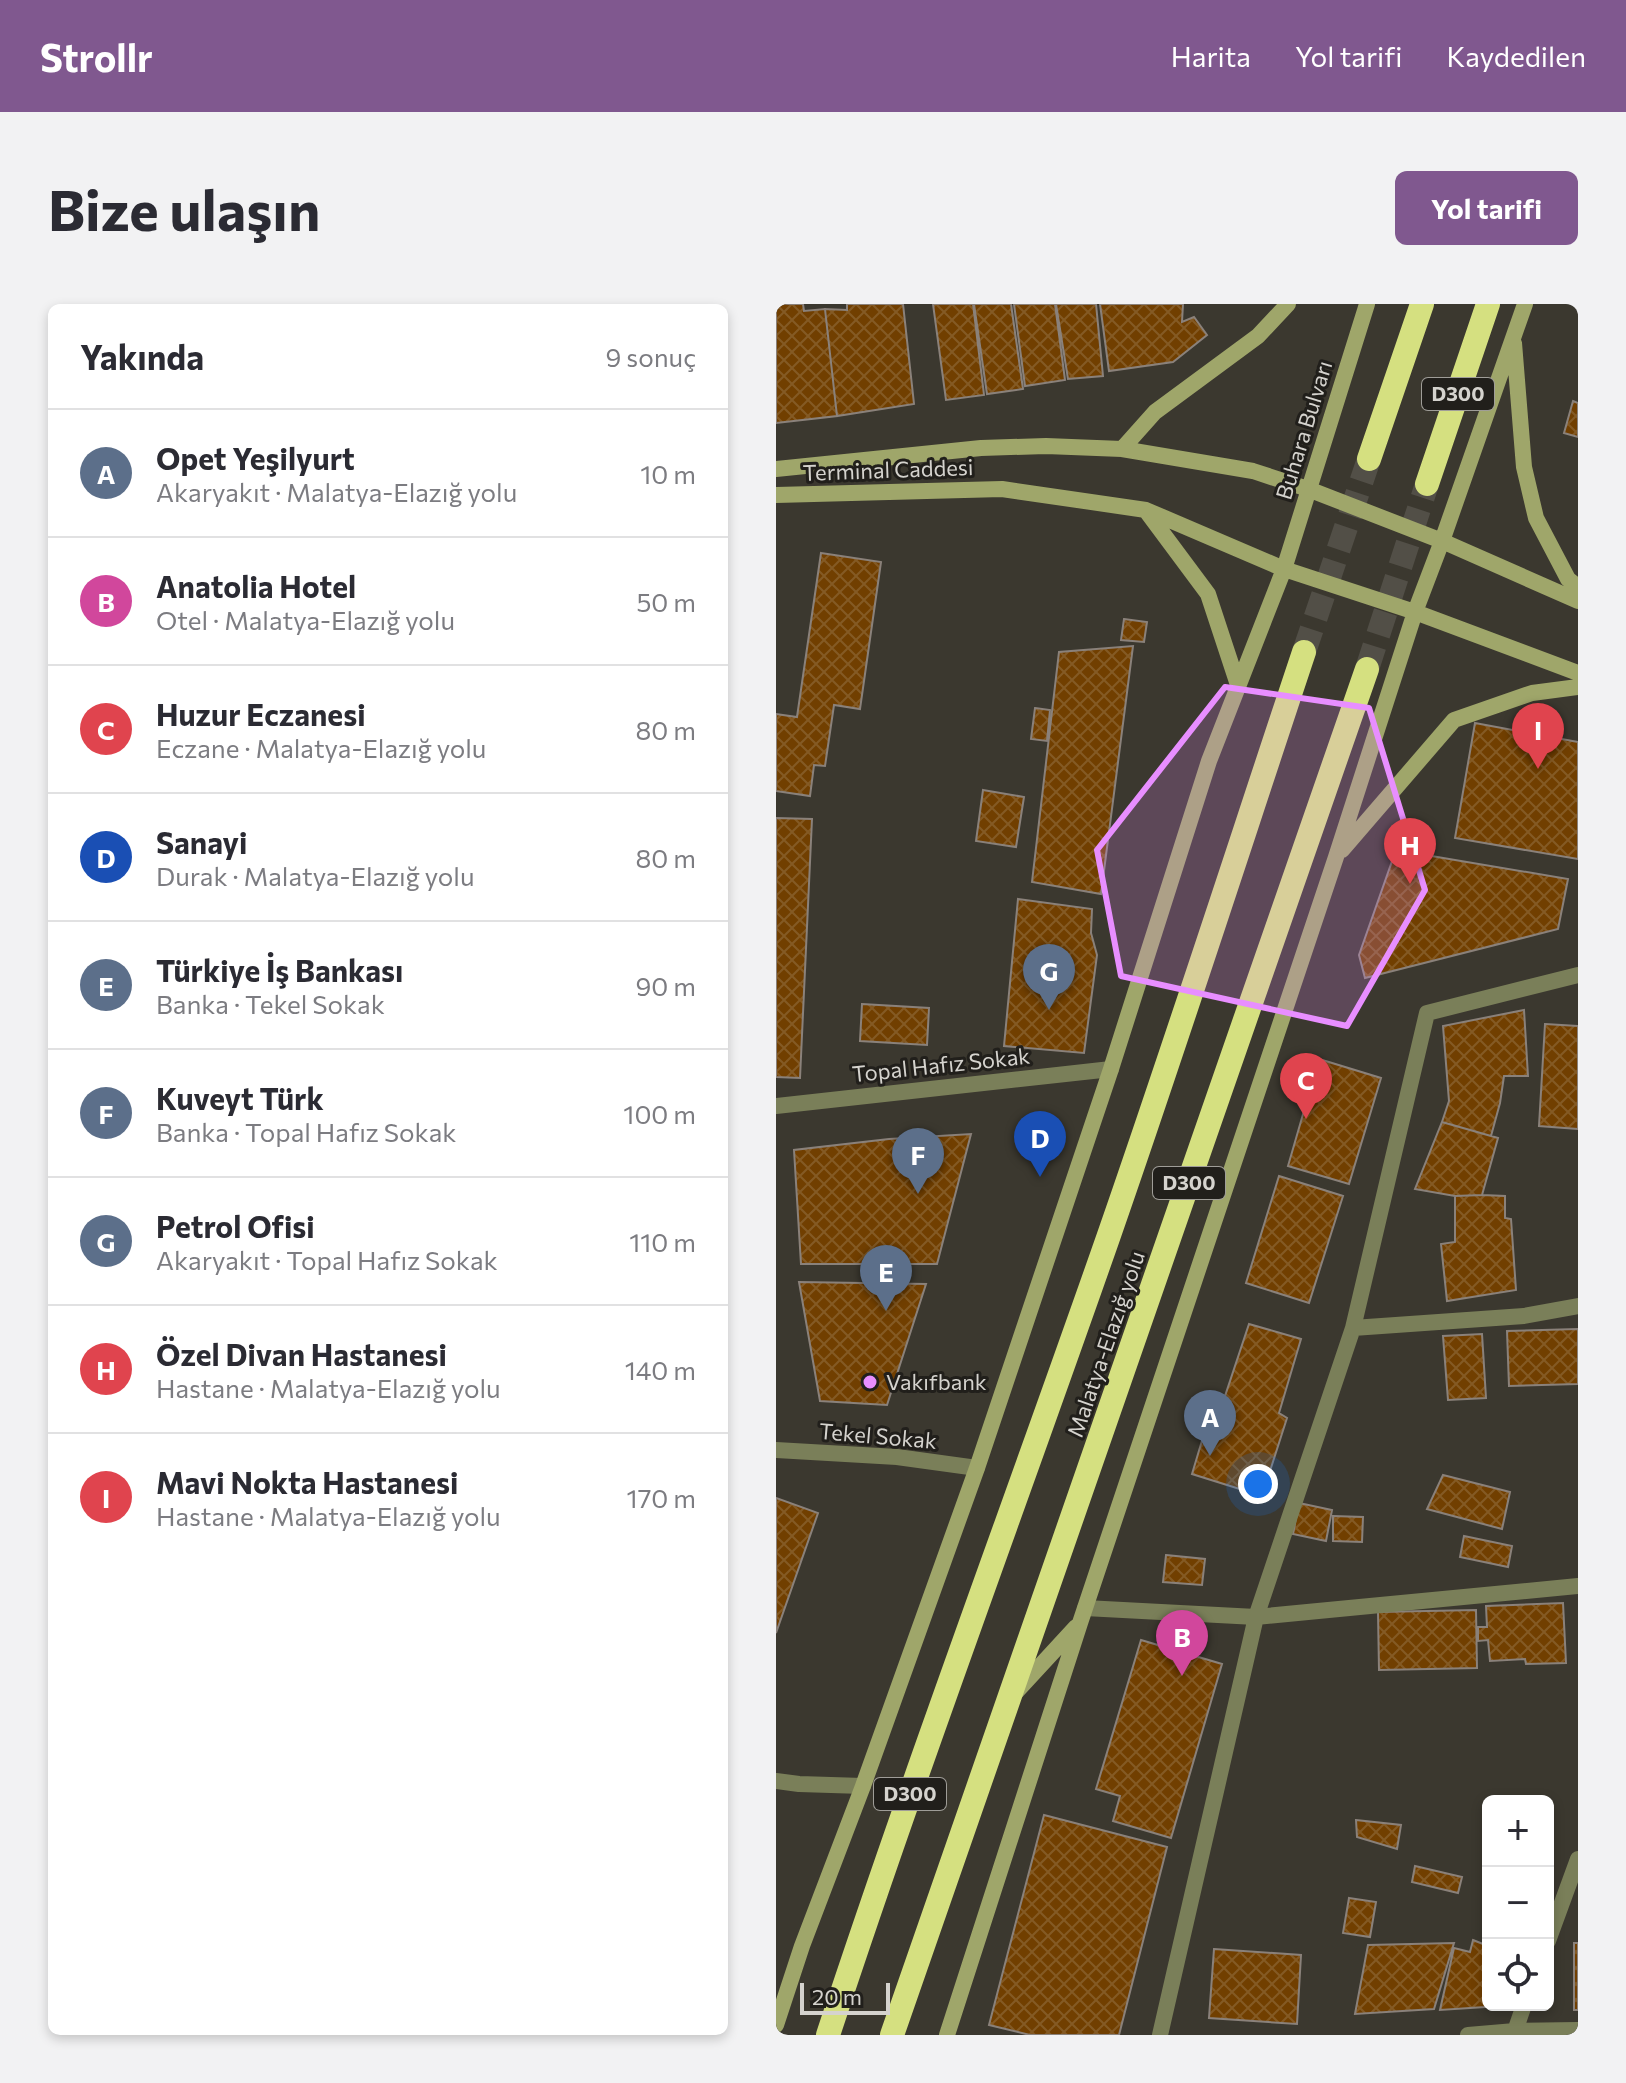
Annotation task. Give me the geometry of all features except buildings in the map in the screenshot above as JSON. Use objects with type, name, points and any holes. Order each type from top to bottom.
[{"type":"highway","name":"D300","points":[[1369,459],[1422,304]]},
{"type":"highway","name":"D300","points":[[1427,484],[1488,304]]},
{"type":"highway","name":"Malatya-Elazığ yolu","points":[[828,2035],[878,1884],[1110,1232],[1304,652]]},
{"type":"highway","name":"Malatya-Elazığ yolu","points":[[892,2035],[1367,669]]},
{"type":"main road","points":[[1122,449],[1155,412],[1258,336],[1288,304]]},
{"type":"main road","name":"Buhara Bulvarı","points":[[776,2025],[977,1468],[1111,1069],[1209,761],[1284,569],[1367,304]]},
{"type":"main road","points":[[947,2035],[1082,1616],[1415,612],[1525,304]]},
{"type":"main road","points":[[1513,335],[1524,467],[1536,518],[1568,579],[1578,587]]},
{"type":"main road","points":[[776,469],[981,448],[1046,446],[1122,449],[1253,471],[1308,489],[1442,541],[1578,601]]},
{"type":"main road","name":"Terminal Caddesi","points":[[776,495],[1002,489],[1146,510],[1284,569],[1415,612],[1578,673]]},
{"type":"main road","points":[[1146,510],[1208,594],[1238,685]]},
{"type":"main road","points":[[1336,857],[1454,720],[1532,693],[1578,687]]},
{"type":"main road","points":[[1011,1698],[1082,1616]]},
{"type":"street","points":[[1160,2035],[1256,1617],[1353,1328],[1427,1013],[1578,975]]},
{"type":"street","name":"Topal Hafız Sokak","points":[[776,1106],[1111,1069]]},
{"type":"street","points":[[1353,1328],[1524,1316],[1578,1306]]},
{"type":"street","name":"Tekel Sokak","points":[[776,1450],[897,1457],[977,1468]]},
{"type":"street","points":[[1082,1616],[1256,1617],[1578,1586]]},
{"type":"street","points":[[776,1781],[863,1786]]},
{"type":"street","points":[[1549,1939],[1578,1859]]},
{"type":"street","points":[[1515,2031],[1522,2011]]},
{"type":"street","points":[[1468,2035],[1578,2030]]},
{"type":"highlighted area","points":[[1225,687],[1369,708],[1425,890],[1347,1026],[1121,976],[1097,850]]},
{"type":"tunnel","points":[[1304,652],[1369,459]]},
{"type":"tunnel","points":[[1367,669],[1427,484]]},
{"type":"place","name":"Mavi Nokta Hastanesi","points":[[1538,769]]},
{"type":"place","name":"Özel Divan Hastanesi","points":[[1410,884]]},
{"type":"place","name":"Petrol Ofisi","points":[[1049,1010]]},
{"type":"place","name":"Huzur Eczanesi","points":[[1306,1119]]},
{"type":"place","name":"Sanayi","points":[[1040,1177]]},
{"type":"place","name":"Kuveyt Türk","points":[[918,1194]]},
{"type":"place","name":"Türkiye İş Bankası","points":[[886,1311]]},
{"type":"place","name":"Vakıfbank","points":[[870,1382]]},
{"type":"place","name":"Opet Yeşilyurt","points":[[1210,1456]]},
{"type":"place","name":"Anatolia Hotel","points":[[1182,1676]]}]
